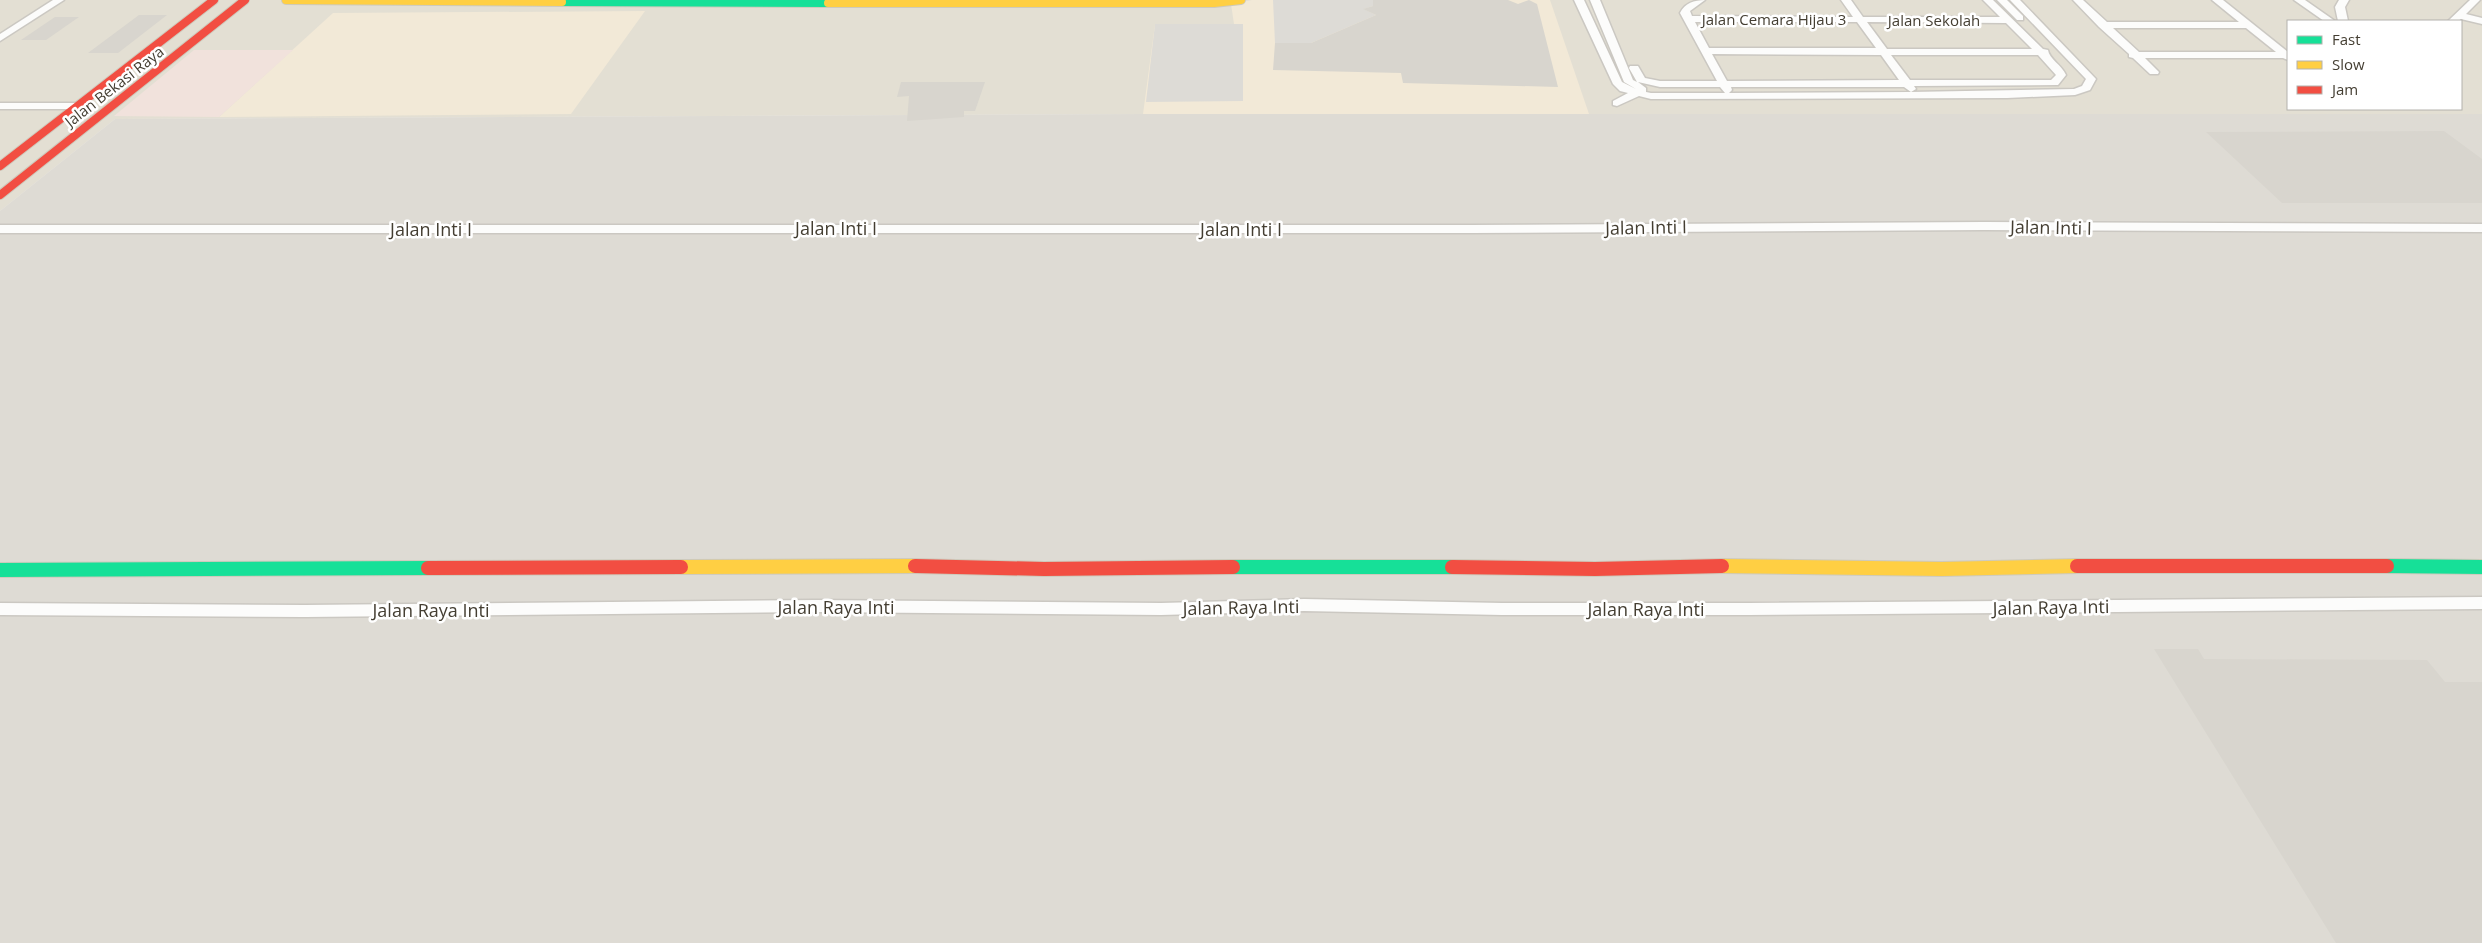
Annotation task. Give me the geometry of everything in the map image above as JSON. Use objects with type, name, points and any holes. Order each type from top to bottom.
[{"type":"street","points":[[0,30],[46,0]]},
{"type":"street","points":[[0,38],[59,0]]},
{"type":"street","name":"Jalan Bekasi Raya","points":[[0,166],[214,0]]},
{"type":"street","name":"Jalan Bekasi Raya","points":[[0,195],[245,0]]},
{"type":"street","points":[[286,0],[807,3],[1214,3],[1241,0]]},
{"type":"street","points":[[807,3],[821,0]]},
{"type":"street","points":[[1579,0],[1618,84],[1643,88],[1909,87],[2054,83],[2061,75],[2060,70],[2039,52],[1988,0]]},
{"type":"street","points":[[1595,0],[1629,82],[1643,88]]},
{"type":"street","points":[[1606,0],[1643,88],[1651,96],[2075,92],[2086,88],[2091,79],[2015,0]]},
{"type":"street","points":[[1700,0],[1686,10],[1688,19],[1726,87]]},
{"type":"street","points":[[1846,0],[1909,87]]},
{"type":"street","points":[[1726,87],[1832,93],[1909,87],[2004,92],[2060,88],[2075,80],[2075,72],[2052,52],[2002,0]]},
{"type":"street","points":[[2078,0],[2102,25],[2154,72]]},
{"type":"street","points":[[2217,0],[2287,56]]},
{"type":"street","points":[[2299,0],[2329,20]]},
{"type":"street","points":[[2343,20],[2340,7],[2344,0]]},
{"type":"street","points":[[2456,18],[2474,0]]},
{"type":"street","points":[[197,14],[219,12],[228,14]]},
{"type":"street","points":[[2456,18],[2482,21]]},
{"type":"street","name":"Jalan Cemara Hijau 3","points":[[1688,19],[1861,20]]},
{"type":"street","name":"Jalan Sekolah","points":[[1861,20],[2008,20]]},
{"type":"street","points":[[2102,25],[2248,25]]},
{"type":"street","points":[[2036,36],[2049,36]]},
{"type":"street","points":[[1705,51],[2052,52]]},
{"type":"street","points":[[2134,55],[2287,56]]},
{"type":"street","points":[[1617,103],[1643,88]]},
{"type":"street","points":[[0,106],[74,109]]},
{"type":"street","points":[[0,113],[74,109]]},
{"type":"street","name":"Jalan Inti I","points":[[0,230],[670,228],[1470,230],[1984,226],[2482,228]]},
{"type":"street","points":[[0,570],[892,566],[1044,569],[1359,566],[1595,569],[1741,566],[1942,569],[2122,565],[2482,567]]},
{"type":"street","name":"Jalan Raya Inti","points":[[0,609],[305,611],[815,606],[1161,609],[1304,606],[1502,609],[1758,609],[2482,603]]},
{"type":"shaded area","points":[[0,0],[2482,0],[2482,114],[1143,114],[115,119],[0,211]]},
{"type":"shaded area","points":[[1252,0],[1550,0],[1589,114],[1143,114],[1155,24],[1234,24],[1231,4]]},
{"type":"shaded area","points":[[1273,0],[1373,0],[1373,6],[1364,9],[1376,15],[1311,43],[1275,43]]},
{"type":"shaded area","points":[[645,11],[571,114],[219,117],[333,13]]},
{"type":"shaded area","points":[[1155,24],[1243,24],[1243,101],[1146,102]]},
{"type":"shaded area","points":[[194,50],[293,50],[219,117],[114,116]]},
{"type":"shaded area","points":[[1143,114],[2482,114],[2482,943],[0,943],[0,211],[115,119]]},
{"type":"building","points":[[1373,0],[1508,0],[1518,4],[1529,0],[1537,4],[1558,87],[1403,83],[1401,73],[1273,70],[1275,43],[1311,43],[1376,15],[1363,9],[1373,6]]},
{"type":"building","points":[[139,15],[167,15],[118,53],[88,53]]},
{"type":"building","points":[[55,17],[79,17],[46,40],[21,40]]},
{"type":"building","points":[[901,82],[985,82],[975,111],[964,111],[964,117],[907,121],[909,96],[897,97]]},
{"type":"building","points":[[2444,131],[2482,159],[2482,203],[2282,203],[2206,132]]},
{"type":"building","points":[[2154,649],[2198,649],[2204,659],[2427,660],[2445,682],[2482,682],[2482,943],[2336,943]]},
{"type":"traffic: fast","points":[[562,2],[828,3]]},
{"type":"traffic: fast","points":[[2387,566],[2482,567]]},
{"type":"traffic: fast","points":[[1233,567],[1452,567]]},
{"type":"traffic: fast","points":[[0,570],[428,568]]},
{"type":"traffic: slow","points":[[286,0],[562,2]]},
{"type":"traffic: slow","points":[[828,3],[1214,3],[1241,0]]},
{"type":"traffic: slow","points":[[681,567],[915,566]]},
{"type":"traffic: slow","points":[[1722,566],[1942,569],[2077,566]]},
{"type":"traffic: jam","points":[[0,166],[214,0]]},
{"type":"traffic: jam","points":[[0,195],[245,0]]},
{"type":"traffic: jam","points":[[915,566],[1044,569],[1233,567]]},
{"type":"traffic: jam","points":[[1452,567],[1595,569],[1722,566]]},
{"type":"traffic: jam","points":[[2077,566],[2387,566]]},
{"type":"traffic: jam","points":[[428,568],[681,567]]}]
